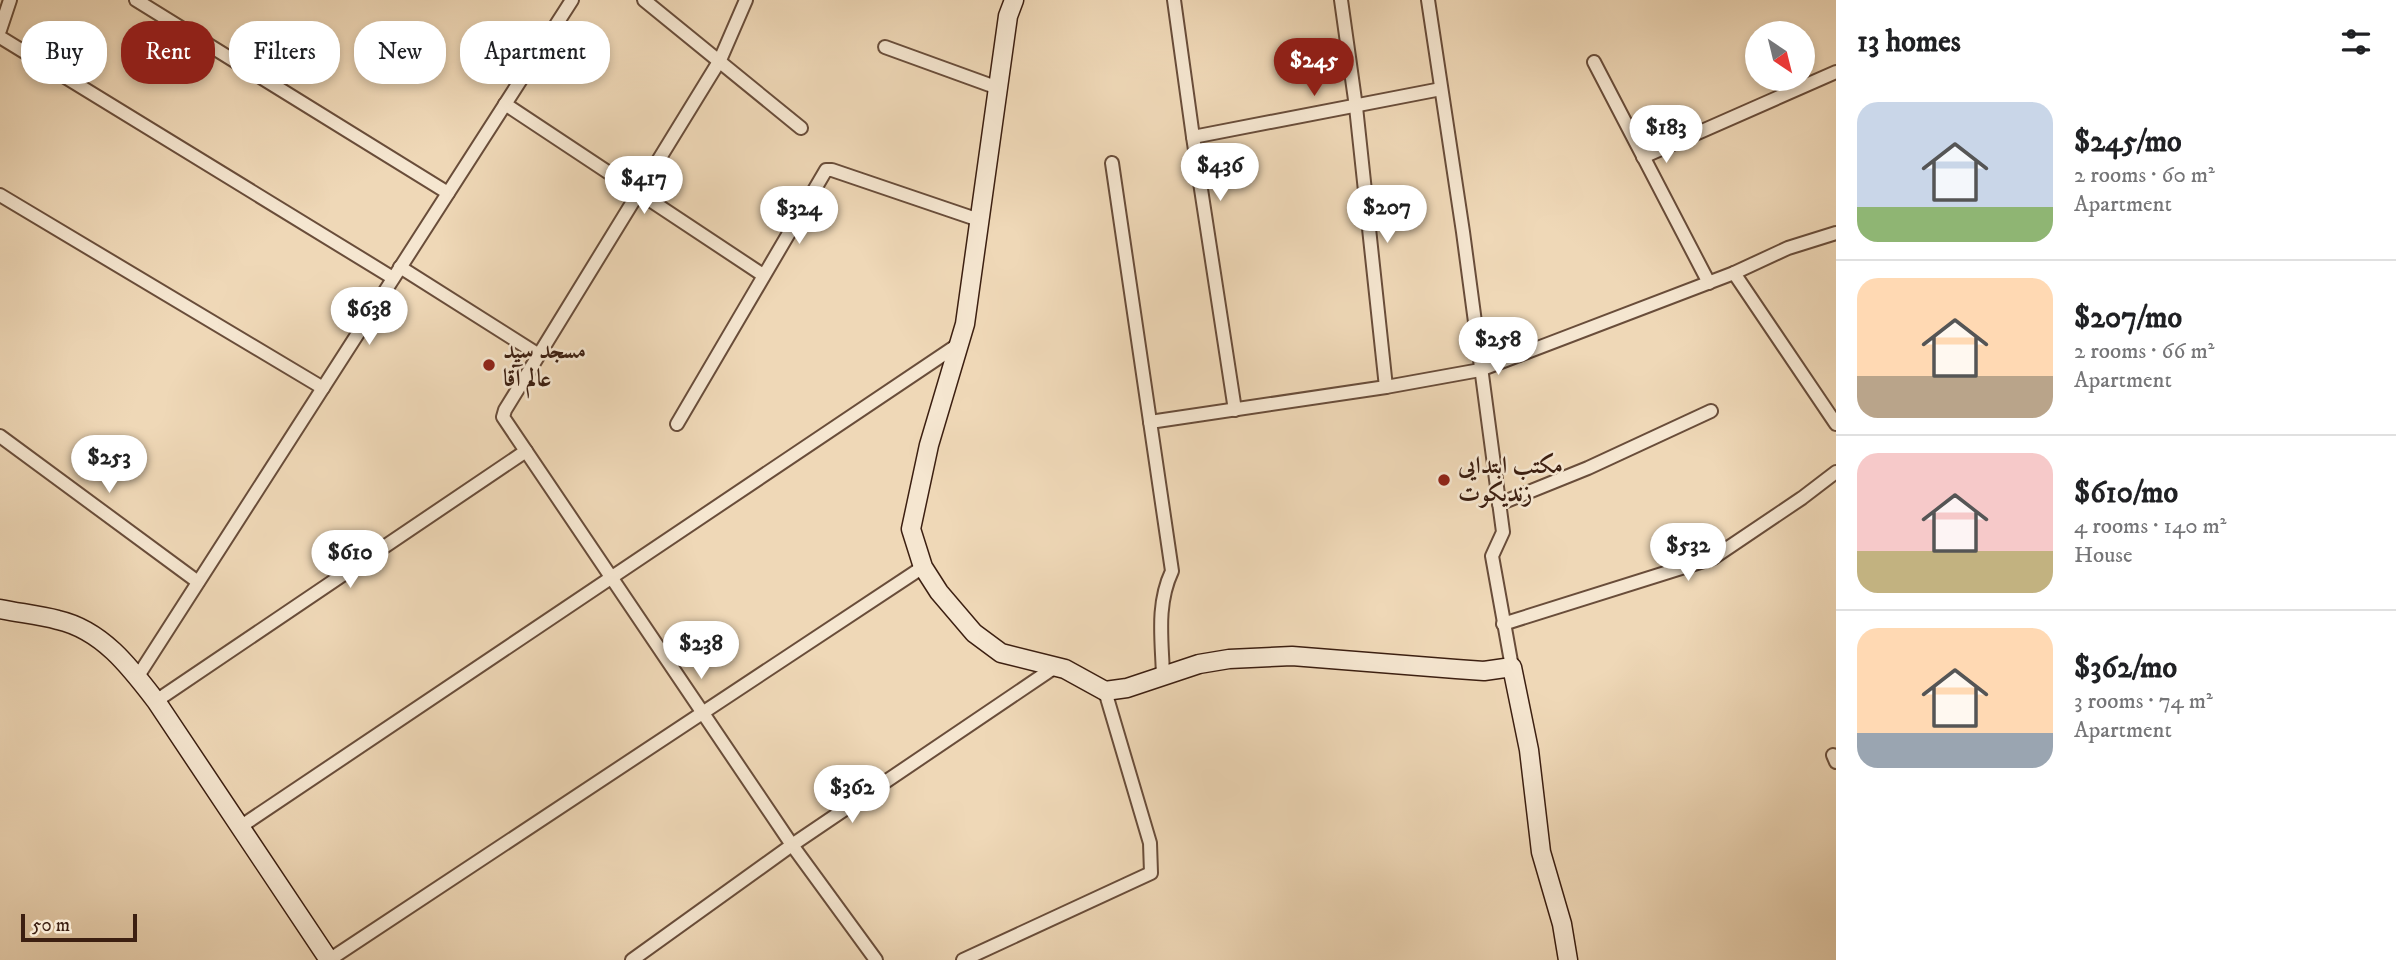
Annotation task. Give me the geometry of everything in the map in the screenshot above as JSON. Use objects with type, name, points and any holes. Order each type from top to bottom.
[{"type":"street","points":[[0,30],[10,0]]},
{"type":"street","points":[[135,0],[448,193]]},
{"type":"street","points":[[138,676],[572,0]]},
{"type":"street","points":[[644,0],[801,128]]},
{"type":"street","points":[[746,0],[720,60],[503,417],[792,845],[876,960]]},
{"type":"street","points":[[1014,0],[1008,16],[965,324],[929,445],[911,529],[923,567],[939,592],[974,633],[1001,653],[1065,669],[1105,691],[1127,688],[1199,664],[1229,659],[1292,656],[1475,670],[1512,667]]},
{"type":"street","points":[[1174,0],[1236,410]]},
{"type":"street","points":[[1341,0],[1356,107],[1386,387]]},
{"type":"street","points":[[1428,0],[1503,532],[1492,556],[1529,750],[1541,852],[1562,924],[1568,960]]},
{"type":"street","points":[[0,37],[539,355]]},
{"type":"street","points":[[885,47],[998,89]]},
{"type":"street","points":[[1594,62],[1709,283]]},
{"type":"street","points":[[1643,157],[1836,72]]},
{"type":"street","points":[[1193,137],[1441,89]]},
{"type":"street","points":[[505,104],[763,275]]},
{"type":"street","points":[[1112,163],[1172,571],[1161,603],[1163,676]]},
{"type":"street","points":[[677,424],[826,170],[979,220]]},
{"type":"street","points":[[0,195],[323,388]]},
{"type":"street","points":[[1150,422],[1386,387],[1480,369],[1709,283],[1788,248],[1836,233]]},
{"type":"street","points":[[1734,273],[1836,424]]},
{"type":"street","points":[[240,827],[959,344]]},
{"type":"street","points":[[1499,505],[1588,468],[1711,411]]},
{"type":"street","points":[[0,436],[198,582]]},
{"type":"street","points":[[156,701],[526,451]]},
{"type":"street","points":[[1503,624],[1713,558],[1802,498],[1836,471]]},
{"type":"street","points":[[0,609],[61,620],[92,633],[138,676],[329,960],[923,567]]},
{"type":"street","points":[[632,960],[792,845],[1055,667]]},
{"type":"street","points":[[963,960],[1151,873],[1150,843],[1105,691]]},
{"type":"place","name":"مسجد سید عالم آقا","points":[[489,365]]},
{"type":"place","name":"مکتب ابتدایی زندیکوت","points":[[1444,480]]}]
